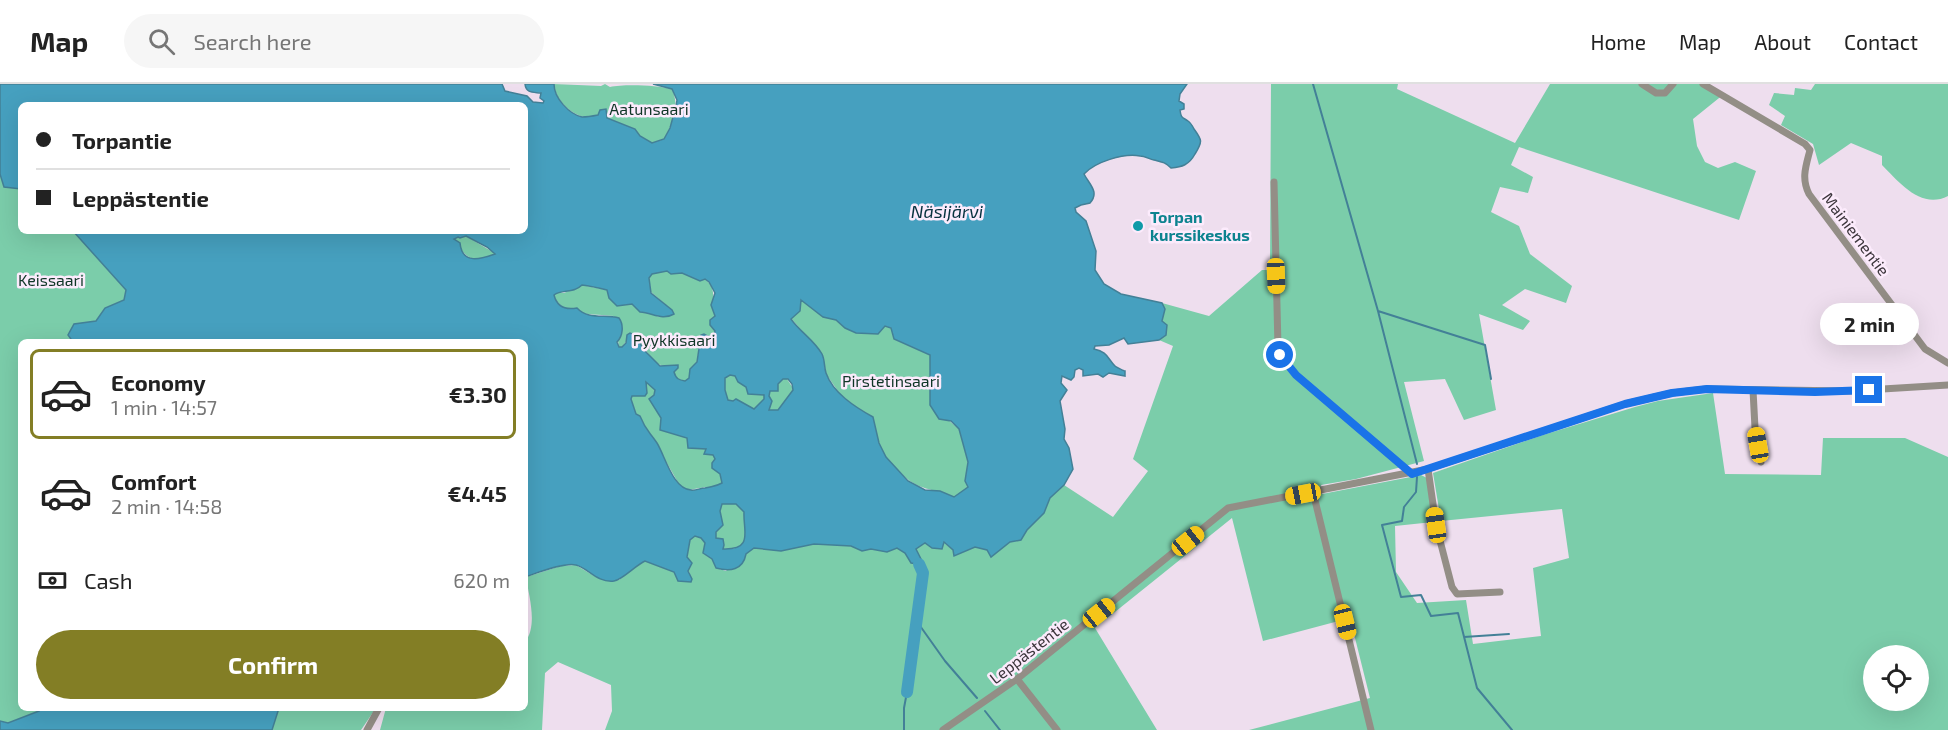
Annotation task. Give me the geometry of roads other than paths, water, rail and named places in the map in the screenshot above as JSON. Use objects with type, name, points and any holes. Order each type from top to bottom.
[{"type":"street","points":[[1642,84],[1656,93],[1665,93],[1673,84]]},
{"type":"street","name":"Mainiementie","points":[[1703,84],[1805,144],[1810,150],[1804,173],[1804,184],[1809,194],[1925,349],[1948,363]]},
{"type":"street","points":[[1274,182],[1280,355],[1296,375],[1412,474]]},
{"type":"street","name":"Leppästentie","points":[[943,730],[1017,679],[1228,508],[1412,474],[1637,400],[1672,393],[1707,389],[1850,391],[1948,385]]},
{"type":"street","points":[[1754,390],[1755,428],[1761,462]]},
{"type":"street","points":[[1428,469],[1436,525],[1452,587],[1457,594],[1500,592]]},
{"type":"street","points":[[1313,492],[1371,730]]},
{"type":"street","points":[[1017,679],[1057,730]]},
{"type":"street","points":[[366,730],[377,711]]},
{"type":"water","name":"Näsijärvi","points":[[0,84],[502,84],[505,91],[527,96],[533,102],[543,103],[544,101],[540,98],[541,93],[529,91],[525,84],[554,84],[559,100],[572,113],[588,117],[598,115],[600,110],[606,109],[607,118],[635,129],[640,136],[652,143],[664,139],[670,128],[677,100],[672,89],[653,84],[1187,84],[1180,94],[1179,101],[1184,104],[1184,109],[1180,110],[1181,115],[1191,124],[1200,141],[1193,158],[1182,166],[1171,168],[1163,162],[1133,155],[1102,162],[1084,174],[1093,188],[1093,199],[1090,203],[1075,208],[1076,212],[1086,221],[1096,251],[1095,270],[1104,284],[1121,294],[1162,303],[1165,309],[1162,321],[1167,325],[1166,335],[1159,340],[1128,344],[1124,338],[1109,345],[1095,346],[1094,349],[1105,354],[1115,366],[1125,371],[1125,376],[1109,373],[1103,377],[1098,374],[1083,376],[1083,370],[1079,368],[1075,370],[1071,380],[1062,376],[1061,383],[1067,390],[1060,401],[1065,429],[1064,439],[1069,448],[1073,469],[1064,485],[1050,498],[1044,513],[1027,530],[1021,540],[1010,542],[991,557],[987,550],[975,547],[954,556],[953,550],[944,542],[942,549],[932,548],[925,543],[916,549],[921,559],[919,564],[911,563],[905,553],[897,548],[887,552],[871,549],[862,551],[851,546],[814,544],[781,551],[754,548],[746,554],[739,567],[726,570],[716,568],[712,559],[703,553],[705,543],[701,538],[695,536],[690,540],[687,557],[692,563],[688,571],[691,582],[678,581],[674,572],[645,561],[614,581],[603,580],[571,564],[528,576],[528,339],[71,339],[68,335],[74,324],[96,321],[105,308],[124,300],[126,290],[76,234],[528,234],[528,102],[18,102],[18,189],[4,187],[0,174]],"holes":[[[466,236],[487,247],[495,254],[478,259],[464,255],[460,243],[454,239]],[[667,271],[671,274],[682,273],[700,281],[705,279],[715,293],[711,305],[715,316],[710,320],[710,325],[715,331],[714,336],[701,335],[697,362],[690,369],[689,378],[685,381],[678,379],[674,372],[678,365],[660,366],[644,350],[635,335],[630,333],[627,335],[626,343],[619,347],[617,342],[622,334],[619,318],[591,315],[577,308],[566,308],[557,302],[554,295],[585,285],[607,290],[609,298],[617,306],[632,304],[640,312],[661,317],[670,316],[674,314],[672,310],[651,293],[649,278],[652,274]],[[801,300],[823,317],[836,320],[845,328],[856,333],[878,334],[885,326],[891,328],[894,339],[930,355],[930,405],[939,419],[951,421],[959,429],[968,462],[965,481],[968,487],[954,497],[940,491],[925,490],[908,481],[886,457],[879,443],[873,417],[852,404],[829,380],[822,354],[791,319],[800,311]],[[730,375],[735,376],[738,382],[746,387],[748,394],[764,395],[764,399],[754,409],[736,399],[728,400],[725,378]],[[783,379],[788,379],[793,390],[778,410],[769,410],[772,401],[769,396],[770,391],[778,391],[778,384]],[[646,382],[655,390],[654,395],[649,399],[661,418],[660,430],[687,438],[688,448],[706,449],[704,454],[713,455],[715,459],[712,468],[720,474],[722,483],[693,490],[679,484],[657,443],[640,416],[636,414],[632,396],[645,396]],[[722,504],[736,504],[744,512],[745,538],[739,546],[723,549],[723,539],[716,538],[716,532],[723,525],[720,511]]]},
{"type":"water","points":[[39,711],[278,711],[272,730],[0,730],[0,721],[8,723]]},
{"type":"waterway","points":[[1313,84],[1378,311],[1417,464]]},
{"type":"waterway","points":[[1378,311],[1485,345],[1491,379]]},
{"type":"waterway","points":[[1417,477],[1416,492],[1404,507],[1402,521],[1382,525],[1401,597],[1421,595],[1431,616],[1458,613],[1477,688],[1512,730]]},
{"type":"waterway","points":[[907,692],[923,573],[919,564]]},
{"type":"waterway","points":[[918,623],[945,661],[977,698]]},
{"type":"waterway","points":[[1464,637],[1509,634]]},
{"type":"waterway","points":[[904,730],[907,692]]},
{"type":"waterway","points":[[985,711],[1000,730]]},
{"type":"place","name":"Torpan kurssikeskus","points":[[1138,226]]},
{"type":"park label","name":"Aatunsaari","points":[[649,109]]},
{"type":"park label","name":"Keissaari","points":[[51,280]]},
{"type":"park label","name":"Pyykkisaari","points":[[674,340]]},
{"type":"park label","name":"Pirstetinsaari","points":[[891,381]]}]
